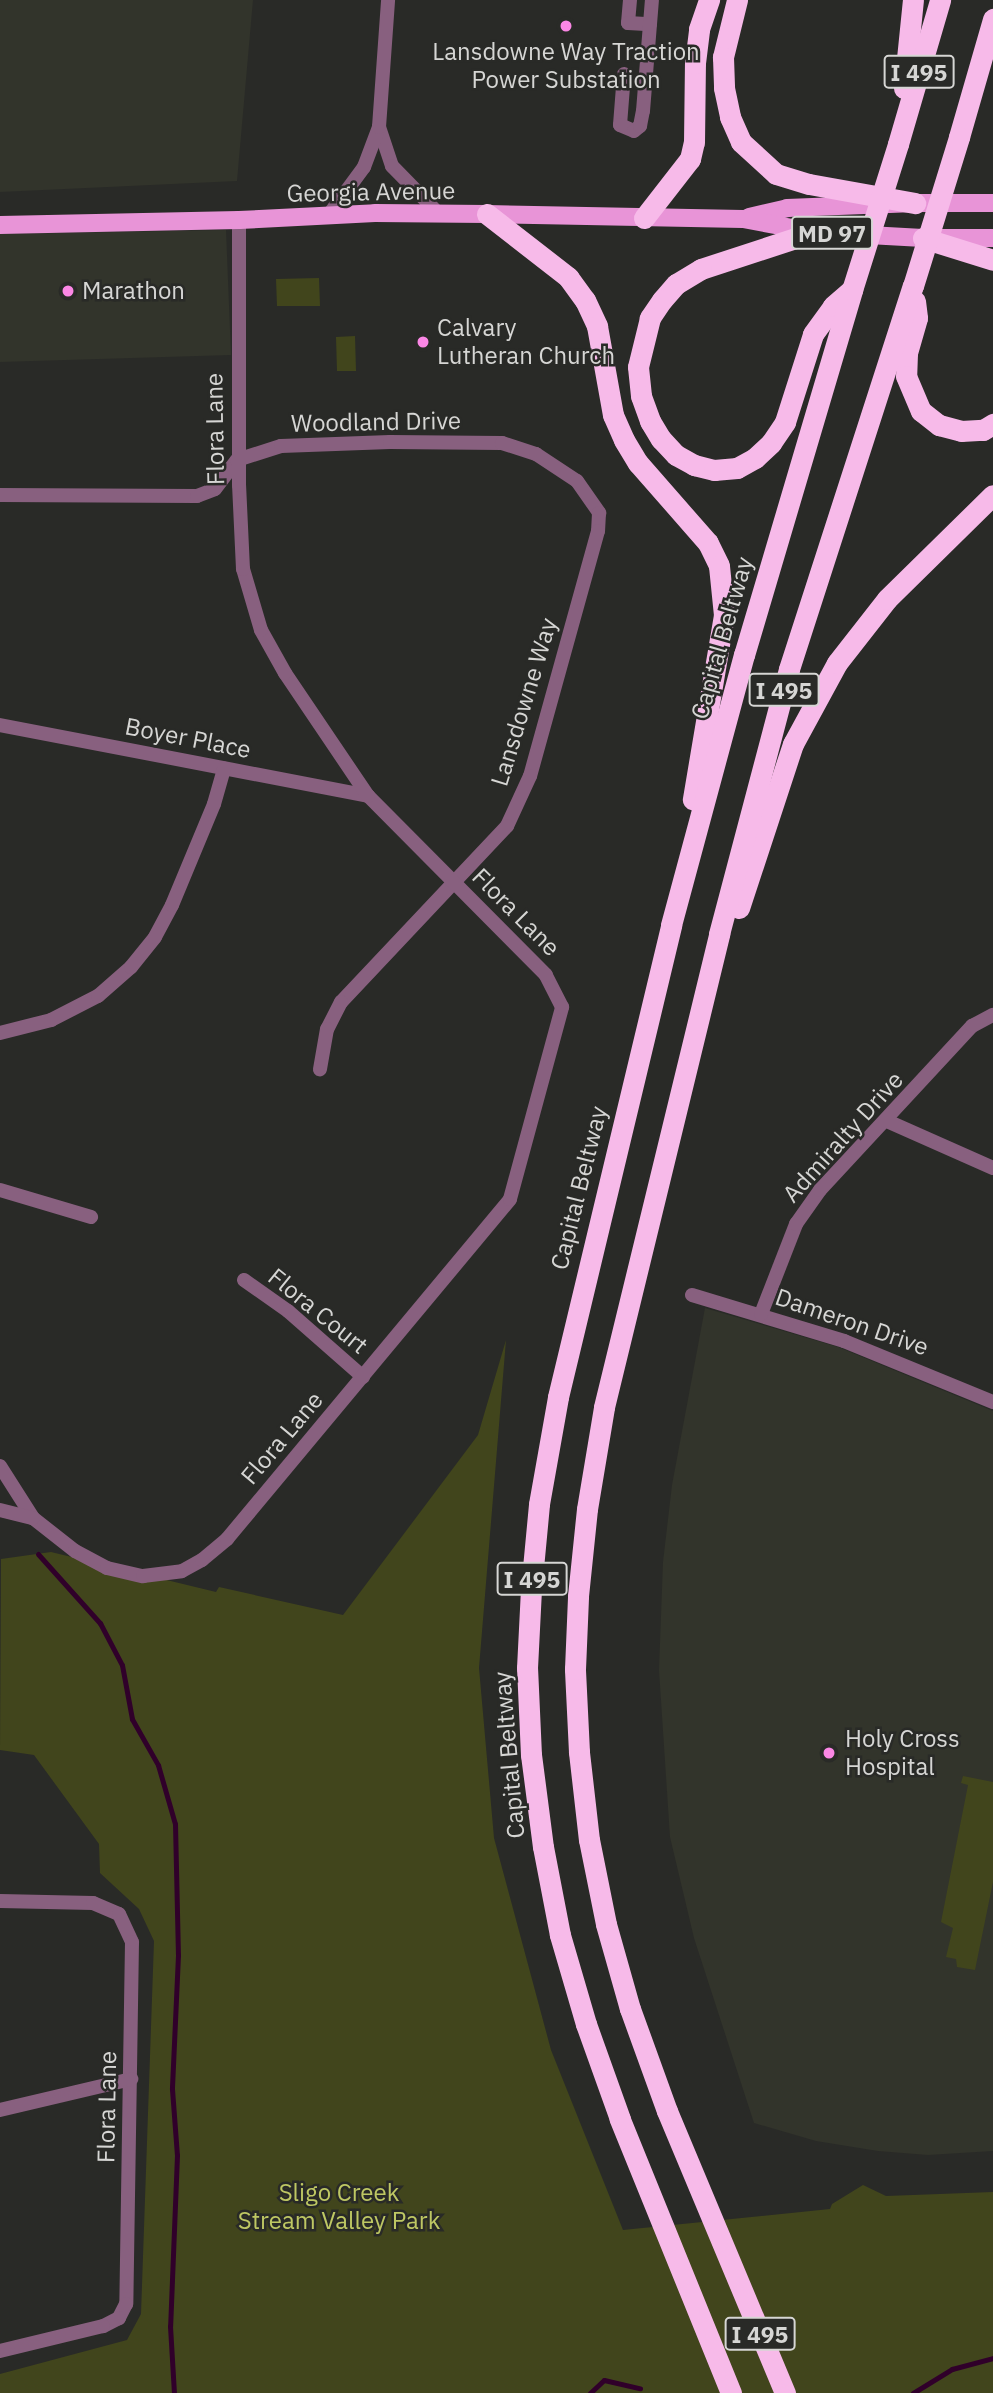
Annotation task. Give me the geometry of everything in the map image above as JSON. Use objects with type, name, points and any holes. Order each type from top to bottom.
[{"type":"highway","points":[[644,218],[690,159],[694,142],[695,62],[699,29],[709,0]]},
{"type":"highway","points":[[737,0],[723,57],[724,88],[730,117],[741,142],[776,174],[809,184],[915,203]]},
{"type":"highway","points":[[898,144],[913,0]]},
{"type":"highway","name":"Capital Beltway","points":[[732,2393],[662,2229],[586,2024],[560,1935],[543,1847],[532,1768],[527,1668],[539,1504],[558,1397],[671,925],[748,642],[940,0]]},
{"type":"highway","name":"I 495","points":[[785,2393],[639,2034],[606,1924],[589,1840],[575,1669],[578,1596],[587,1509],[604,1407],[677,1100],[789,668],[913,286],[993,19]]},
{"type":"highway","points":[[487,214],[568,277],[585,300],[597,326],[613,415],[624,440],[638,463],[708,543],[719,566],[724,615],[671,925]]},
{"type":"highway","points":[[814,232],[701,269],[676,284],[662,300],[650,318],[638,367],[641,396],[650,421],[661,439],[685,460],[714,470],[737,468],[755,458],[771,443],[785,422],[813,334],[833,306],[852,290]]},
{"type":"highway","points":[[923,238],[993,260]]},
{"type":"highway","points":[[913,286],[917,318],[907,353],[906,376],[920,411],[939,425],[961,431],[983,430],[993,424]]},
{"type":"highway","points":[[677,1100],[793,744],[812,704],[837,663],[887,599],[993,495]]},
{"type":"main road","name":"Georgia Avenue","points":[[743,219],[787,208],[915,203],[993,204]]},
{"type":"main road","name":"Georgia Avenue","points":[[0,225],[487,214],[743,219],[814,232],[923,238],[993,237]]},
{"type":"street","points":[[328,216],[364,167],[379,127],[388,0]]},
{"type":"street","points":[[630,0],[628,23],[650,24]]},
{"type":"street","points":[[624,74],[620,125],[634,131],[640,126],[643,111],[652,0]]},
{"type":"street","points":[[379,127],[392,166],[439,214]]},
{"type":"street","name":"Flora Lane","points":[[33,1518],[75,1551],[107,1568],[143,1576],[182,1571],[202,1560],[227,1539],[510,1199],[562,1007],[546,975],[368,796],[285,673],[261,630],[243,569],[237,460],[239,220]]},
{"type":"street","name":"Woodland Drive","points":[[237,460],[281,446],[390,442],[502,443],[536,454],[577,481],[586,492]]},
{"type":"street","points":[[0,495],[197,496],[215,489],[237,460]]},
{"type":"street","name":"Lansdowne Way","points":[[320,1069],[327,1029],[341,1002],[456,884],[508,826],[530,776],[598,531],[599,513],[586,492]]},
{"type":"street","name":"Boyer Place","points":[[0,725],[368,796]]},
{"type":"street","points":[[0,1033],[51,1020],[98,996],[131,967],[155,937],[172,905],[214,804],[224,768]]},
{"type":"street","name":"Admiralty Drive","points":[[761,1314],[796,1223],[820,1190],[887,1121],[972,1026],[993,1015]]},
{"type":"street","points":[[887,1121],[993,1168]]},
{"type":"street","points":[[0,1190],[91,1217]]},
{"type":"street","name":"Flora Court","points":[[244,1280],[288,1311],[363,1377]]},
{"type":"street","name":"Dameron Drive","points":[[692,1295],[844,1341],[993,1402]]},
{"type":"street","points":[[0,1466],[33,1518]]},
{"type":"street","points":[[0,1510],[33,1518]]},
{"type":"street","name":"Flora Lane","points":[[0,1901],[93,1903],[119,1914],[132,1942],[126,2304],[119,2318],[103,2326],[0,2351]]},
{"type":"street","points":[[0,2110],[131,2078]]},
{"type":"shaded area","points":[[0,0],[253,0],[237,181],[0,192]]},
{"type":"shaded area","points":[[226,230],[231,355],[0,362],[0,234]]},
{"type":"shaded area","name":"Holy Cross Hospital","points":[[705,1308],[838,1347],[993,1411],[993,2151],[928,2155],[878,2151],[816,2141],[754,2123],[694,1938],[670,1837],[659,1670],[663,1562],[672,1485]]},
{"type":"green space","points":[[319,278],[320,306],[277,306],[276,279]]},
{"type":"green space","points":[[355,336],[356,371],[337,371],[336,337]]},
{"type":"green space","name":"Sligo Creek Stream Valley Park","points":[[506,1340],[479,1668],[494,1838],[551,2050],[623,2230],[830,2209],[832,2204],[863,2185],[886,2196],[993,2192],[993,2393],[0,2393],[0,2374],[127,2340],[141,2314],[154,1941],[139,1909],[100,1873],[99,1844],[34,1755],[0,1750],[1,1559],[51,1552],[216,1592],[219,1587],[343,1615],[478,1435]]},
{"type":"green space","points":[[963,1776],[993,1782],[993,1882],[975,1970],[957,1967],[956,1959],[946,1957],[953,1928],[941,1922],[968,1785],[961,1783]]},
{"type":"waterway","points":[[38,1554],[100,1623],[122,1665],[132,1719],[158,1765],[175,1824],[178,1955],[172,2089],[177,2155],[170,2326],[174,2393]]},
{"type":"waterway","points":[[913,2393],[952,2369],[993,2358]]},
{"type":"waterway","points":[[590,2393],[604,2380],[640,2388]]},
{"type":"place","name":"Lansdowne Way Traction Power Substation","points":[[566,26]]},
{"type":"place","name":"Marathon","points":[[68,291]]},
{"type":"place","name":"Calvary Lutheran Church","points":[[423,342]]},
{"type":"place","name":"Holy Cross Hospital","points":[[829,1753]]}]
